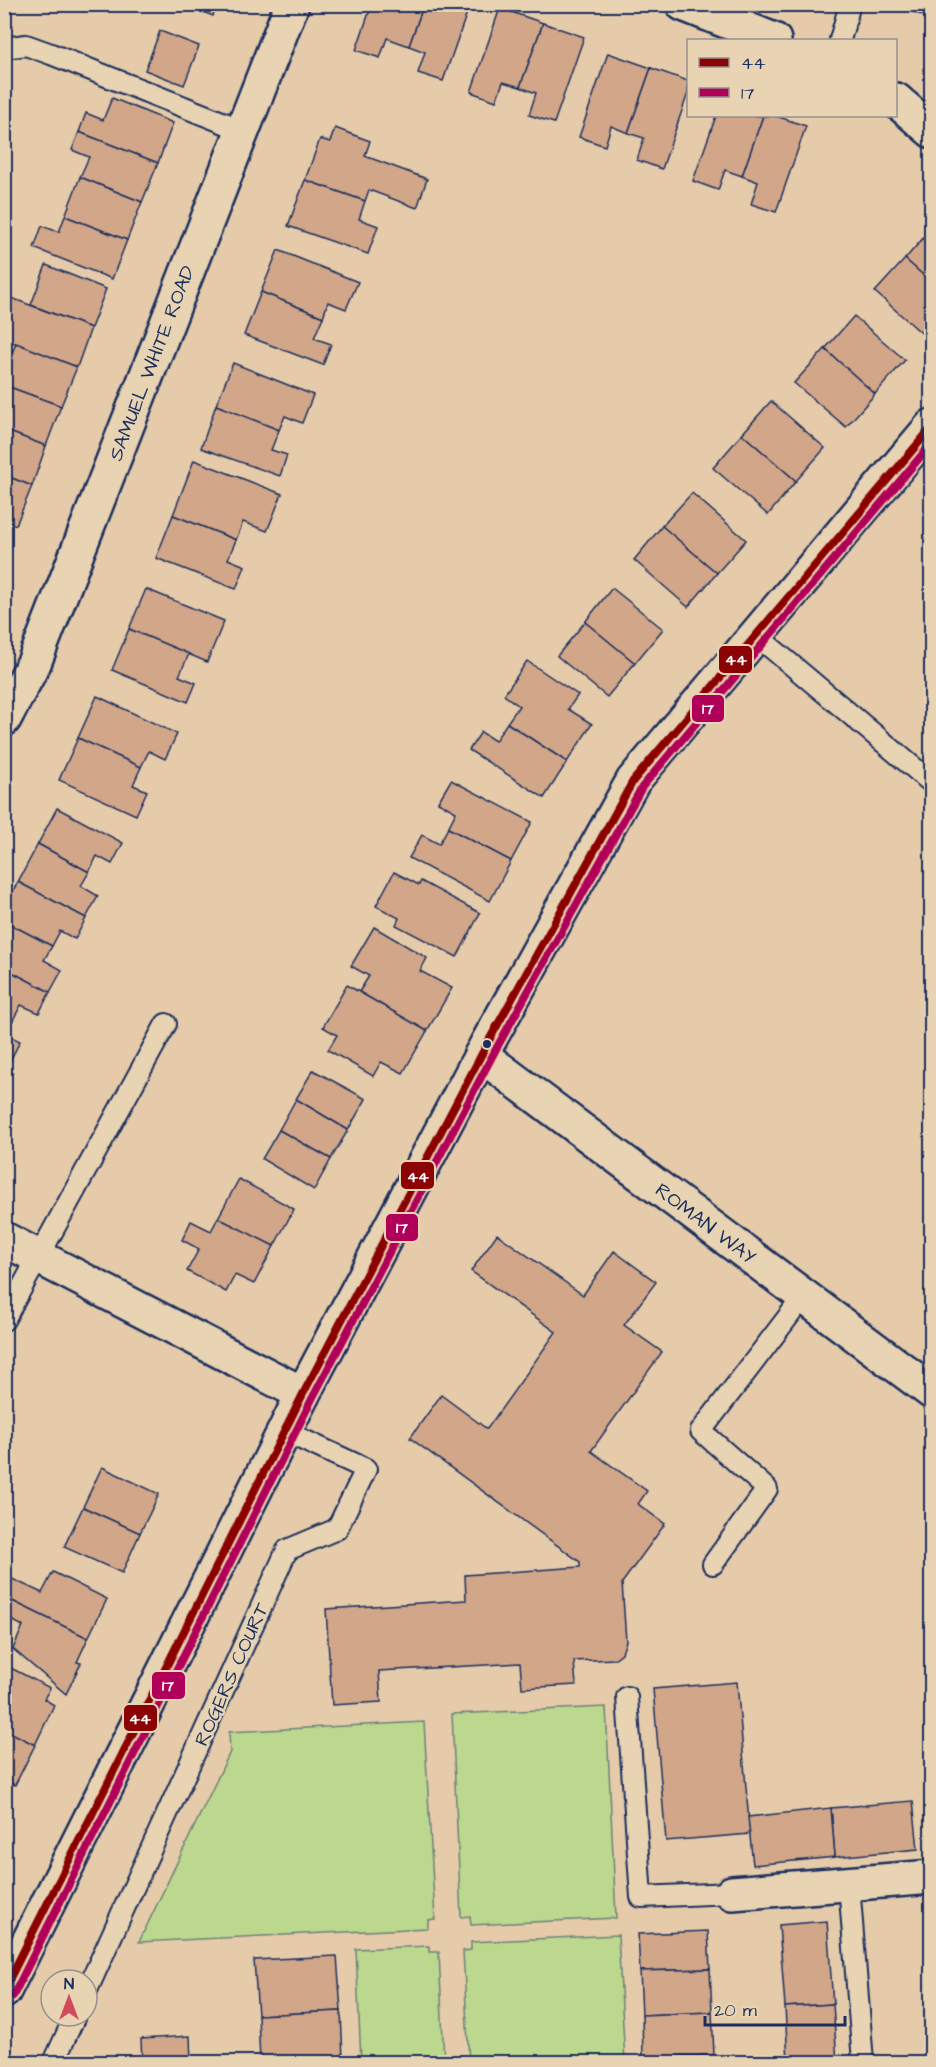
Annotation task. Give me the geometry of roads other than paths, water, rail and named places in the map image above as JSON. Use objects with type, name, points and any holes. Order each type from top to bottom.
[{"type":"street","name":"SAMUEL WHITE ROAD","points":[[4,719],[34,663],[291,4]]},
{"type":"street","points":[[683,4],[771,39]]},
{"type":"street","points":[[897,101],[932,131]]},
{"type":"street","points":[[4,1991],[303,1394],[481,1055],[633,781],[932,426]]},
{"type":"street","name":"ROMAN WAY","points":[[481,1055],[932,1392]]},
{"type":"street","points":[[4,1239],[303,1394]]},
{"type":"street","points":[[732,1893],[932,1877]]},
{"type":"lane","points":[[840,39],[850,4]]},
{"type":"lane","points":[[4,48],[26,45],[242,130]]},
{"type":"lane","points":[[756,635],[932,783]]},
{"type":"lane","points":[[4,1320],[166,1024]]},
{"type":"lane","points":[[713,1564],[767,1489],[701,1431],[804,1296]]},
{"type":"lane","name":"ROGERS COURT","points":[[97,1968],[287,1550],[337,1529],[366,1469],[284,1431]]},
{"type":"lane","points":[[627,1697],[640,1897],[732,1893]]},
{"type":"lane","points":[[849,1884],[863,2062]]},
{"type":"lane","points":[[54,2062],[70,2028]]}]
